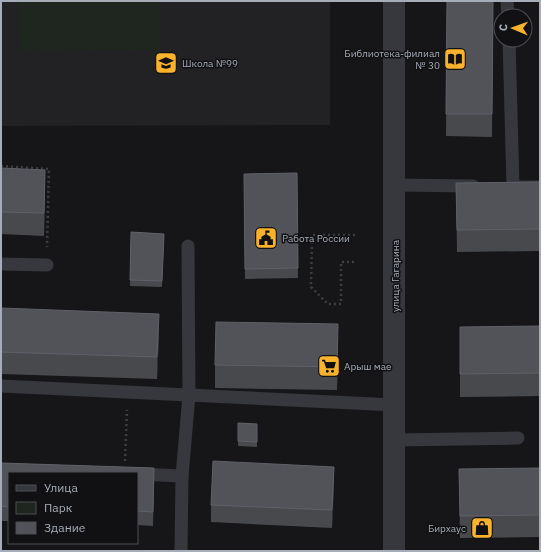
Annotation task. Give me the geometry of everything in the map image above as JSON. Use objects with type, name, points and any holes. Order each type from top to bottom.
[{"type":"street","name":"улица Гагарина","points":[[394,1],[394,551]]},
{"type":"lane","points":[[509,48],[513,187]]},
{"type":"lane","points":[[395,185],[540,187]]},
{"type":"lane","points":[[181,551],[182,476],[189,395],[188,246]]},
{"type":"lane","points":[[1,264],[47,265]]},
{"type":"lane","points":[[1,386],[395,405]]},
{"type":"lane","points":[[395,440],[518,438]]},
{"type":"lane","points":[[138,474],[182,476]]},
{"type":"path","points":[[1,166],[49,169],[47,265]]},
{"type":"path","points":[[355,235],[312,235],[311,287],[328,304],[341,304],[341,262],[355,262]]},
{"type":"path","points":[[125,466],[128,392]]},
{"type":"shaded area","name":"Школа №99","points":[[1,1],[330,1],[330,125],[1,126]]},
{"type":"green space","points":[[18,1],[160,1],[160,50],[19,51]]},
{"type":"building","points":[[447,1],[493,1],[492,114],[446,114]]},
{"type":"building","points":[[1,168],[45,170],[44,213],[1,212]]},
{"type":"building","points":[[297,173],[298,268],[245,269],[244,174]]},
{"type":"building","points":[[540,182],[540,229],[457,230],[456,183]]},
{"type":"building","points":[[131,232],[164,234],[162,281],[130,280]]},
{"type":"building","points":[[1,308],[159,314],[157,357],[1,352]]},
{"type":"building","points":[[216,322],[338,324],[337,367],[215,365]]},
{"type":"building","points":[[540,326],[540,373],[460,374],[460,327]]},
{"type":"building","points":[[238,423],[257,424],[257,442],[238,441]]},
{"type":"building","points":[[213,461],[334,467],[332,510],[211,505]]},
{"type":"building","points":[[1,463],[154,468],[153,512],[138,511],[138,472],[8,472],[8,507],[1,506]]},
{"type":"building","points":[[540,468],[540,515],[460,516],[459,469]]},
{"type":"place","name":"Библиотека-филиал № 30","points":[[455,59]]},
{"type":"place","name":"Школа №99","points":[[166,63]]},
{"type":"place","name":"Работа России","points":[[266,238]]},
{"type":"place","name":"Арыш мае","points":[[329,366]]},
{"type":"place","name":"Бирхаус","points":[[482,528]]}]
